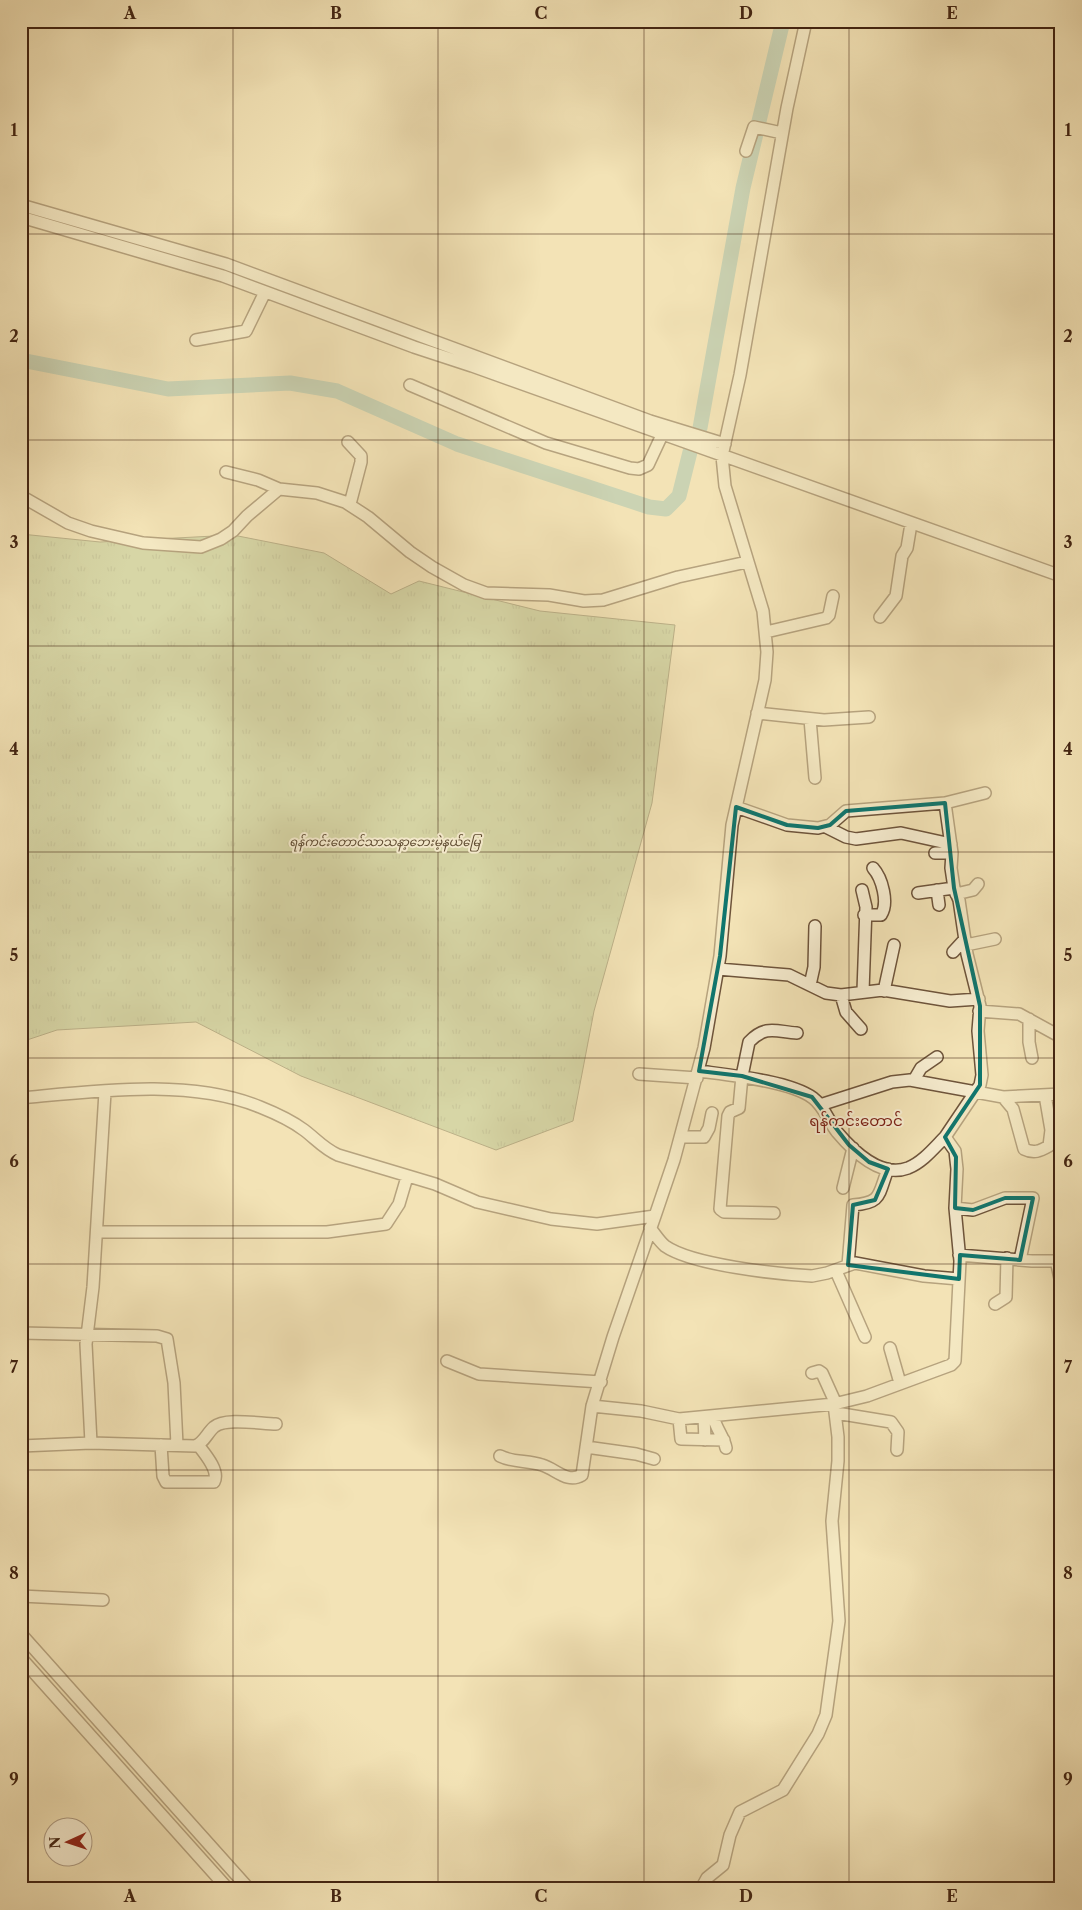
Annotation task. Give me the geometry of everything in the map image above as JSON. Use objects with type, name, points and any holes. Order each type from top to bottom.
[{"type":"street","points":[[500,1456],[513,1462],[543,1465],[553,1472],[572,1478],[582,1475],[592,1406],[601,1382],[613,1337],[681,1137],[698,1074],[718,969],[727,895],[732,825],[767,664],[763,611],[725,486],[724,450],[740,375],[782,133],[806,21]]},
{"type":"street","points":[[746,151],[752,130],[756,127],[782,133]]},
{"type":"street","points":[[21,205],[226,264],[304,300],[662,435],[724,450]]},
{"type":"street","points":[[21,217],[223,276],[264,292],[304,300],[483,357],[911,524],[1061,576]]},
{"type":"street","points":[[196,340],[246,331],[264,292]]},
{"type":"street","points":[[410,385],[546,443],[630,468],[639,469],[648,465],[662,435]]},
{"type":"street","points":[[348,442],[361,456],[350,504]]},
{"type":"street","points":[[226,472],[258,480],[279,489],[317,493],[350,504],[432,568],[469,587],[486,592],[603,600],[678,577],[747,562]]},
{"type":"street","points":[[21,496],[68,523],[91,531],[143,543],[201,547],[221,540],[279,489]]},
{"type":"street","points":[[880,617],[896,596],[902,556],[907,548],[911,524]]},
{"type":"street","points":[[766,632],[826,618],[833,596]]},
{"type":"street","points":[[757,713],[810,719],[869,717]]},
{"type":"street","points":[[810,719],[815,778]]},
{"type":"street","points":[[826,827],[846,811],[945,803],[985,793]]},
{"type":"street","points":[[639,1074],[742,1076],[802,1093],[812,1097],[820,1105],[837,1132],[869,1162],[888,1169],[907,1169],[916,1164],[945,1137],[980,1086],[982,1075],[978,1011],[979,998],[955,891],[945,803]]},
{"type":"street","points":[[736,807],[786,825],[826,827],[846,837],[856,839],[901,833],[951,849]]},
{"type":"street","points":[[935,853],[951,849]]},
{"type":"street","points":[[864,915],[881,914],[883,911],[884,893],[874,868]]},
{"type":"street","points":[[918,893],[937,890],[973,890],[978,884]]},
{"type":"street","points":[[862,890],[866,907],[864,915],[862,991]]},
{"type":"street","points":[[937,890],[939,904]]},
{"type":"street","points":[[810,985],[814,967],[815,926]]},
{"type":"street","points":[[953,952],[966,942],[996,939]]},
{"type":"street","points":[[884,991],[894,945]]},
{"type":"street","points":[[718,969],[789,975],[826,993],[841,995],[862,991],[884,991],[950,1002],[979,998]]},
{"type":"street","points":[[841,995],[846,1012],[861,1029]]},
{"type":"street","points":[[978,1011],[1015,1013],[1060,1034]]},
{"type":"street","points":[[1029,1019],[1029,1042],[1032,1058]]},
{"type":"street","points":[[774,1213],[724,1212],[720,1209],[728,1116],[730,1112],[739,1108],[742,1076],[748,1046],[752,1039],[773,1029],[797,1033]]},
{"type":"street","points":[[914,1080],[921,1068],[937,1058]]},
{"type":"street","points":[[820,1105],[892,1082],[914,1080],[1003,1096],[1061,1094]]},
{"type":"street","points":[[21,1098],[105,1092],[175,1091],[224,1096],[260,1107],[282,1117],[304,1130],[326,1150],[435,1184],[477,1202],[551,1219],[597,1224],[655,1216]]},
{"type":"street","points":[[91,1444],[87,1336],[97,1232],[105,1092]]},
{"type":"street","points":[[1003,1096],[1013,1109],[1024,1149],[1030,1152],[1039,1151],[1049,1146],[1051,1138],[1045,1095]]},
{"type":"street","points":[[681,1137],[704,1137],[709,1128],[712,1113]]},
{"type":"street","points":[[592,1406],[641,1411],[679,1419],[835,1407],[951,1365],[955,1361],[960,1255],[955,1208],[957,1186],[956,1157],[953,1146],[945,1137]]},
{"type":"street","points":[[843,1188],[853,1148]]},
{"type":"street","points":[[848,1265],[853,1205],[871,1204],[875,1200],[888,1169]]},
{"type":"street","points":[[97,1232],[327,1232],[362,1229],[386,1224],[399,1204],[407,1176]]},
{"type":"street","points":[[955,1208],[973,1210],[1006,1198],[1033,1198],[1020,1260]]},
{"type":"street","points":[[650,1228],[665,1246],[705,1261],[805,1275],[819,1275],[836,1271],[848,1265],[862,1264],[924,1276],[959,1279]]},
{"type":"street","points":[[960,1255],[1020,1260],[1058,1260],[1061,1283]]},
{"type":"street","points":[[995,1304],[1006,1296],[1007,1258]]},
{"type":"street","points":[[836,1271],[865,1337]]},
{"type":"street","points":[[21,1333],[87,1336],[157,1336],[167,1339],[174,1383],[177,1446]]},
{"type":"street","points":[[890,1348],[900,1383]]},
{"type":"street","points":[[447,1361],[479,1374],[601,1382]]},
{"type":"street","points":[[701,1889],[707,1878],[723,1865],[730,1835],[740,1812],[783,1790],[812,1745],[826,1715],[839,1621],[832,1521],[838,1461],[835,1407],[822,1373],[818,1370],[812,1373]]},
{"type":"street","points":[[835,1407],[891,1422],[898,1432],[897,1450]]},
{"type":"street","points":[[705,1440],[709,1416]]},
{"type":"street","points":[[679,1419],[681,1439],[705,1440],[725,1444],[709,1416]]},
{"type":"street","points":[[21,1446],[91,1444],[198,1445],[213,1427],[222,1423],[276,1424]]},
{"type":"street","points":[[161,1445],[163,1476],[166,1482],[214,1482],[216,1474],[213,1467],[198,1445]]},
{"type":"street","points":[[586,1447],[636,1454],[654,1459]]},
{"type":"street","points":[[21,1596],[103,1600]]},
{"type":"street","points":[[21,1634],[249,1889]]},
{"type":"street","points":[[21,1658],[228,1889]]},
{"type":"highlighted area","points":[[945,803],[954,888],[980,1006],[980,1085],[945,1137],[956,1157],[955,1208],[973,1210],[1005,1198],[1033,1198],[1020,1260],[960,1255],[959,1279],[848,1265],[853,1205],[875,1200],[888,1169],[869,1162],[849,1145],[812,1097],[742,1076],[699,1071],[720,956],[736,807],[787,825],[818,828],[830,825],[846,811]]},
{"type":"green space","name":"ရန်ကင်းတောင်သာသနာ့ဘေးမဲ့နယ်မြေ","points":[[21,534],[100,542],[233,535],[324,553],[391,594],[419,581],[540,611],[675,625],[652,803],[594,1011],[573,1121],[496,1150],[301,1076],[196,1022],[57,1030],[21,1042]]},
{"type":"waterway","points":[[700,428],[743,188],[783,21]]},
{"type":"waterway","points":[[21,360],[168,389],[290,383],[337,391],[457,444],[649,507],[666,509],[679,496],[690,452]]},
{"type":"district","name":"ရန်ကင်းတောင်","points":[[856,1120]]}]
